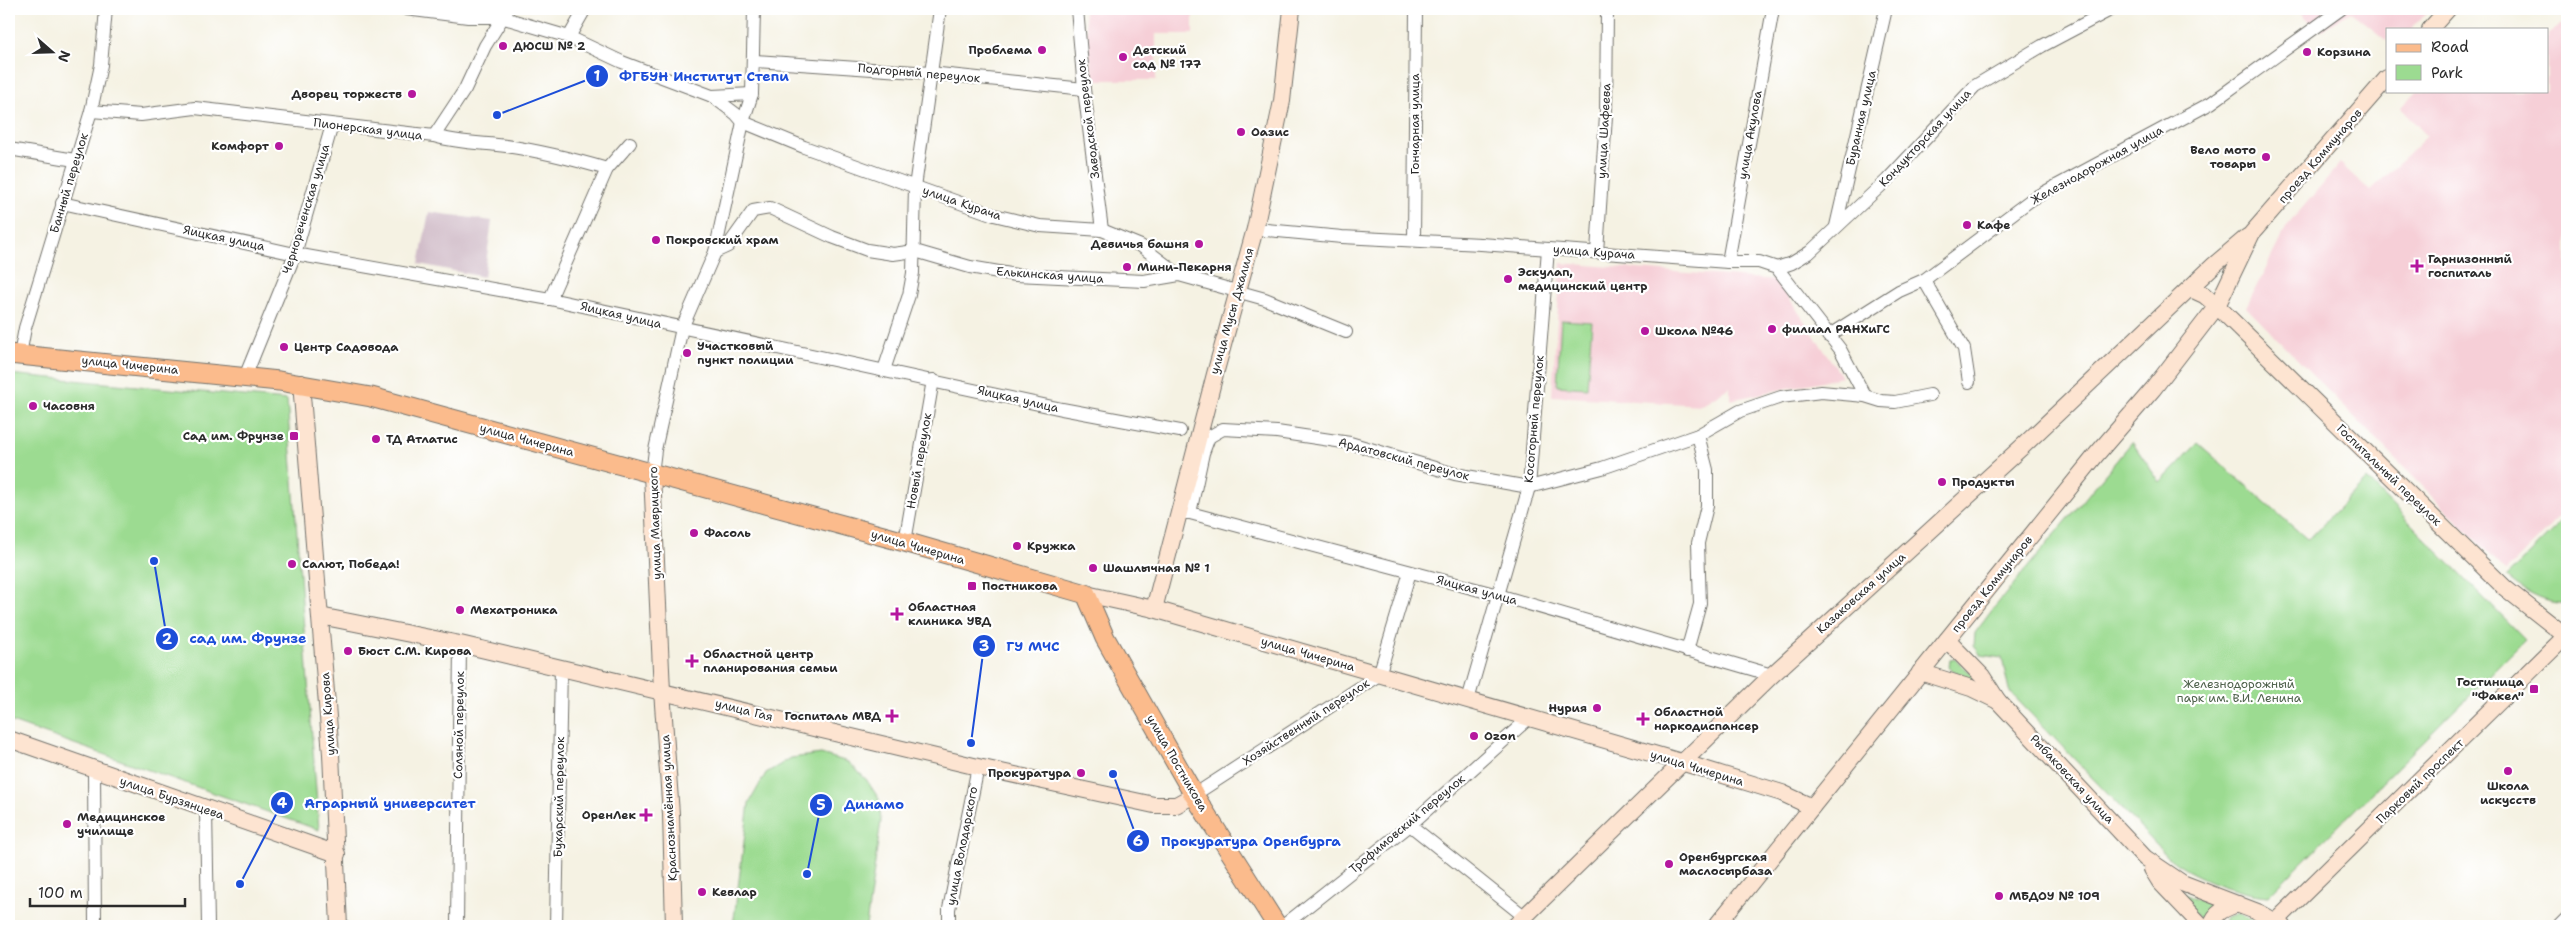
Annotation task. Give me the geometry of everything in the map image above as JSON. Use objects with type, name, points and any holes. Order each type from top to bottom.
[{"type":"main road","name":"улица Чичерина","points":[[14,354],[245,376],[371,397],[905,542],[1086,594]]},
{"type":"main road","name":"улица Постникова","points":[[1086,594],[1102,631],[1194,795],[1277,926]]},
{"type":"street","name":"Банный переулок","points":[[14,354],[25,328],[91,111],[101,65],[106,9]]},
{"type":"street","points":[[406,9],[452,11],[468,17],[504,13],[569,37],[622,62],[712,96],[752,94]]},
{"type":"street","points":[[569,37],[585,9]]},
{"type":"street","name":"улица Маврицкого","points":[[662,691],[652,474],[655,450],[682,328],[715,252],[743,122],[752,94],[754,9]]},
{"type":"street","points":[[884,370],[909,295],[915,251],[915,186],[940,9]]},
{"type":"street","name":"Заводской переулок","points":[[1077,9],[1084,89],[1102,230]]},
{"type":"street","name":"улица Мусы Джалиля","points":[[1154,609],[1185,513],[1214,374],[1255,229],[1282,101],[1292,9]]},
{"type":"street","name":"Гончарная улица","points":[[1414,240],[1416,9]]},
{"type":"street","name":"улица Шафеева","points":[[1597,252],[1606,116],[1607,9]]},
{"type":"street","name":"улица Акулова","points":[[1728,262],[1773,9]]},
{"type":"street","name":"Буранная улица","points":[[1836,226],[1886,9]]},
{"type":"street","name":"Кондукторская улица","points":[[1777,268],[1792,263],[1810,252],[1887,180],[1975,86],[2042,46],[2112,9]]},
{"type":"street","name":"Железнодорожная улица","points":[[1828,336],[1899,291],[1924,280],[2032,199],[2210,103],[2341,9]]},
{"type":"street","points":[[2431,28],[2448,9]]},
{"type":"street","points":[[434,136],[464,89],[504,13]]},
{"type":"street","name":"Подгорный переулок","points":[[754,61],[930,73],[1084,89]]},
{"type":"street","name":"проезд Коммунаров","points":[[2191,289],[2214,265],[2252,233],[2386,79]]},
{"type":"street","name":"улица Курача","points":[[712,96],[743,122],[804,147],[994,215],[1040,226],[1102,230],[1141,246],[1179,275]]},
{"type":"street","name":"Пионерская улица","points":[[91,111],[141,115],[195,108],[434,136],[455,142],[504,146],[555,154],[607,169]]},
{"type":"street","name":"Чернореченская улица","points":[[245,376],[295,254],[332,125]]},
{"type":"street","points":[[550,299],[607,169],[630,143]]},
{"type":"street","points":[[9,149],[76,160]]},
{"type":"street","name":"Яицкая улица","points":[[62,203],[295,254],[550,299],[1062,409],[1180,431]]},
{"type":"street","name":"Елькинская улица","points":[[715,252],[728,246],[753,211],[761,208],[770,208],[832,237],[866,250],[893,254],[915,251],[970,267],[1016,274],[1144,281],[1179,275],[1238,291],[1346,332]]},
{"type":"street","name":"улица Курача","points":[[1255,229],[1342,237],[1414,240],[1728,262],[1759,262],[1777,268]]},
{"type":"street","name":"проезд Коммунаров","points":[[1716,926],[2096,455],[2154,389],[2217,306],[2252,233]]},
{"type":"street","name":"Косогорный переулок","points":[[1468,700],[1529,487],[1548,249]]},
{"type":"street","points":[[1777,268],[1840,349],[1865,396]]},
{"type":"street","points":[[1924,280],[1964,349],[1969,382]]},
{"type":"street","points":[[2191,289],[2204,295],[2217,306]]},
{"type":"street","name":"Казаковская улица","points":[[1520,921],[1772,674],[2023,446],[2191,289]]},
{"type":"street","name":"Госпитальный переулок","points":[[2217,306],[2505,588],[2567,636]]},
{"type":"street","name":"Новый переулок","points":[[905,542],[933,380]]},
{"type":"street","name":"улица Кирова","points":[[301,384],[337,854],[339,926]]},
{"type":"street","name":"Ардатовский переулок","points":[[1185,513],[1209,437],[1223,429],[1277,432],[1350,443],[1455,474],[1529,487],[1602,468],[1698,435],[1740,411],[1781,398],[1821,392],[1865,396],[1881,401],[1896,402],[1930,395]]},
{"type":"street","points":[[1687,651],[1700,604],[1698,543],[1707,506],[1707,470],[1698,435]]},
{"type":"street","name":"Яицкая улица","points":[[1185,513],[1498,595],[1772,674]]},
{"type":"street","name":"Хозяйственный переулок","points":[[1194,795],[1379,675],[1410,572]]},
{"type":"street","name":"улица Чичерина","points":[[1086,594],[1154,609],[1681,762],[1782,793],[1812,807]]},
{"type":"street","name":"улица Гая","points":[[320,616],[460,644],[978,767],[1154,805],[1176,805],[1194,795]]},
{"type":"street","name":"Парковый проспект","points":[[2277,925],[2567,636]]},
{"type":"street","name":"Рыбаковская улица","points":[[1947,640],[1982,676],[1998,701],[2145,858],[2166,875],[2238,904],[2277,925]]},
{"type":"street","name":"Соляной переулок","points":[[457,926],[460,644]]},
{"type":"street","name":"Бухарский переулок","points":[[556,926],[561,667]]},
{"type":"street","name":"Рыбаковская улица","points":[[1920,672],[1971,688],[1998,701]]},
{"type":"street","name":"Краснознамённая улица","points":[[662,691],[671,814],[674,926]]},
{"type":"street","name":"Трофимовский переулок","points":[[1283,926],[1410,825],[1528,719]]},
{"type":"street","name":"улица Бурзянцева","points":[[9,739],[206,810],[337,854]]},
{"type":"street","name":"улица Володарского","points":[[949,926],[949,909],[978,767]]},
{"type":"street","points":[[94,770],[95,926]]},
{"type":"street","points":[[206,810],[208,926]]},
{"type":"street","points":[[1410,825],[1520,921]]},
{"type":"street","name":"Рыбаковская улица","points":[[2145,858],[2160,882],[2202,926]]},
{"type":"street","points":[[2211,926],[2218,913],[2224,908],[2238,904]]},
{"type":"street","points":[[2558,926],[2567,918]]},
{"type":"shaded area","name":"Детский сад № 177","points":[[1084,9],[1193,9],[1193,34],[1156,34],[1156,80],[1093,80]]},
{"type":"shaded area","points":[[2298,9],[2430,9],[2412,28],[2386,28],[2386,40],[2351,12],[2322,30],[2312,24]]},
{"type":"shaded area","name":"Гарнизонный госпиталь","points":[[2567,21],[2567,510],[2506,571],[2246,307],[2287,226],[2340,163],[2370,191],[2427,136],[2401,108],[2416,92],[2548,92],[2548,34]]},
{"type":"shaded area","points":[[429,212],[492,221],[484,277],[419,264]]},
{"type":"shaded area","name":"Школа №46","points":[[1561,263],[1777,280],[1842,377],[1730,400],[1730,387],[1701,405],[1552,396]]},
{"type":"green space","points":[[1561,320],[1592,322],[1587,388],[1557,386]]},
{"type":"green space","name":"Сад им. Фрунзе","points":[[9,374],[287,400],[319,830],[9,721]]},
{"type":"green space","name":"Железнодорожный парк им. В.И. Ленина","points":[[2132,442],[2160,483],[2198,443],[2308,540],[2367,479],[2525,640],[2268,896],[2229,888],[2190,872],[2169,858],[2009,691],[2002,658],[1981,655],[1974,646],[1975,633],[1993,609]]},
{"type":"green space","points":[[2567,517],[2567,603],[2551,602],[2535,596],[2506,577]]},
{"type":"green space","points":[[1955,659],[1974,676],[1971,681],[1949,668],[1950,660]]},
{"type":"green space","points":[[821,754],[848,762],[866,779],[879,799],[881,821],[866,926],[733,926],[749,803],[766,773],[791,758]]},
{"type":"green space","points":[[2173,890],[2213,906],[2202,921]]},
{"type":"green space","points":[[2238,913],[2263,924],[2260,926],[2222,926],[2226,917]]},
{"type":"place","name":"ДЮСШ № 2","points":[[503,46]]},
{"type":"place","name":"Проблема","points":[[1042,50]]},
{"type":"place","name":"Корзина","points":[[2307,52]]},
{"type":"place","name":"Детский сад № 177","points":[[1123,57]]},
{"type":"place","name":"Дворец торжеств","points":[[412,94]]},
{"type":"place","name":"ФГБУН Институт Степи","points":[[497,115]]},
{"type":"place","name":"Оазис","points":[[1241,132]]},
{"type":"place","name":"Комфорт","points":[[279,146]]},
{"type":"place","name":"Вело мото товары","points":[[2266,157]]},
{"type":"place","name":"Кафе","points":[[1967,225]]},
{"type":"place","name":"Покровский храм","points":[[656,240]]},
{"type":"place","name":"Девичья башня","points":[[1199,244]]},
{"type":"place","name":"Гарнизонный госпиталь","points":[[2417,266]]},
{"type":"place","name":"Мини-Пекарня","points":[[1127,267]]},
{"type":"place","name":"Эскулап, медицинский центр","points":[[1508,279]]},
{"type":"place","name":"филиал РАНХиГС","points":[[1772,329]]},
{"type":"place","name":"Школа №46","points":[[1645,331]]},
{"type":"place","name":"Центр Садовода","points":[[284,347]]},
{"type":"place","name":"Участковый пункт полиции","points":[[687,353]]},
{"type":"place","name":"Часовня","points":[[33,406]]},
{"type":"place","name":"Сад им. Фрунзе","points":[[294,436]]},
{"type":"place","name":"ТД Атлатис","points":[[376,439]]},
{"type":"place","name":"Продукты","points":[[1942,482]]},
{"type":"place","name":"Фасоль","points":[[694,533]]},
{"type":"place","name":"Кружка","points":[[1017,546]]},
{"type":"place","name":"сад им. Фрунзе","points":[[154,561]]},
{"type":"place","name":"Салют, Победа!","points":[[292,564]]},
{"type":"place","name":"Шашлычная № 1","points":[[1093,568]]},
{"type":"place","name":"Постникова","points":[[972,586]]},
{"type":"place","name":"Мехатроника","points":[[460,610]]},
{"type":"place","name":"Областная клиника УВД","points":[[897,614]]},
{"type":"place","name":"Бюст С.М. Кирова","points":[[348,651]]},
{"type":"place","name":"Областной центр планирования семьи","points":[[692,661]]},
{"type":"place","name":"Гостиница \"Факел\"","points":[[2534,689]]},
{"type":"place","name":"Нурия","points":[[1597,708]]},
{"type":"place","name":"Госпиталь МВД","points":[[892,716]]},
{"type":"place","name":"Областной наркодиспансер","points":[[1643,719]]},
{"type":"place","name":"Ozon","points":[[1474,736]]},
{"type":"place","name":"ГУ МЧС","points":[[971,743]]},
{"type":"place","name":"Школа искусcтв","points":[[2508,771]]},
{"type":"place","name":"Прокуратура","points":[[1081,773]]},
{"type":"place","name":"Прокуратура Оренбурга","points":[[1113,774]]},
{"type":"place","name":"ОренЛек","points":[[646,815]]},
{"type":"place","name":"Медицинское училище","points":[[67,824]]},
{"type":"place","name":"Оренбургская маслосырбаза","points":[[1669,864]]},
{"type":"place","name":"Динамо","points":[[807,874]]},
{"type":"place","name":"Аграрный университет","points":[[240,884]]},
{"type":"place","name":"Кевлар","points":[[702,892]]},
{"type":"place","name":"МБДОУ № 109","points":[[1999,896]]}]
